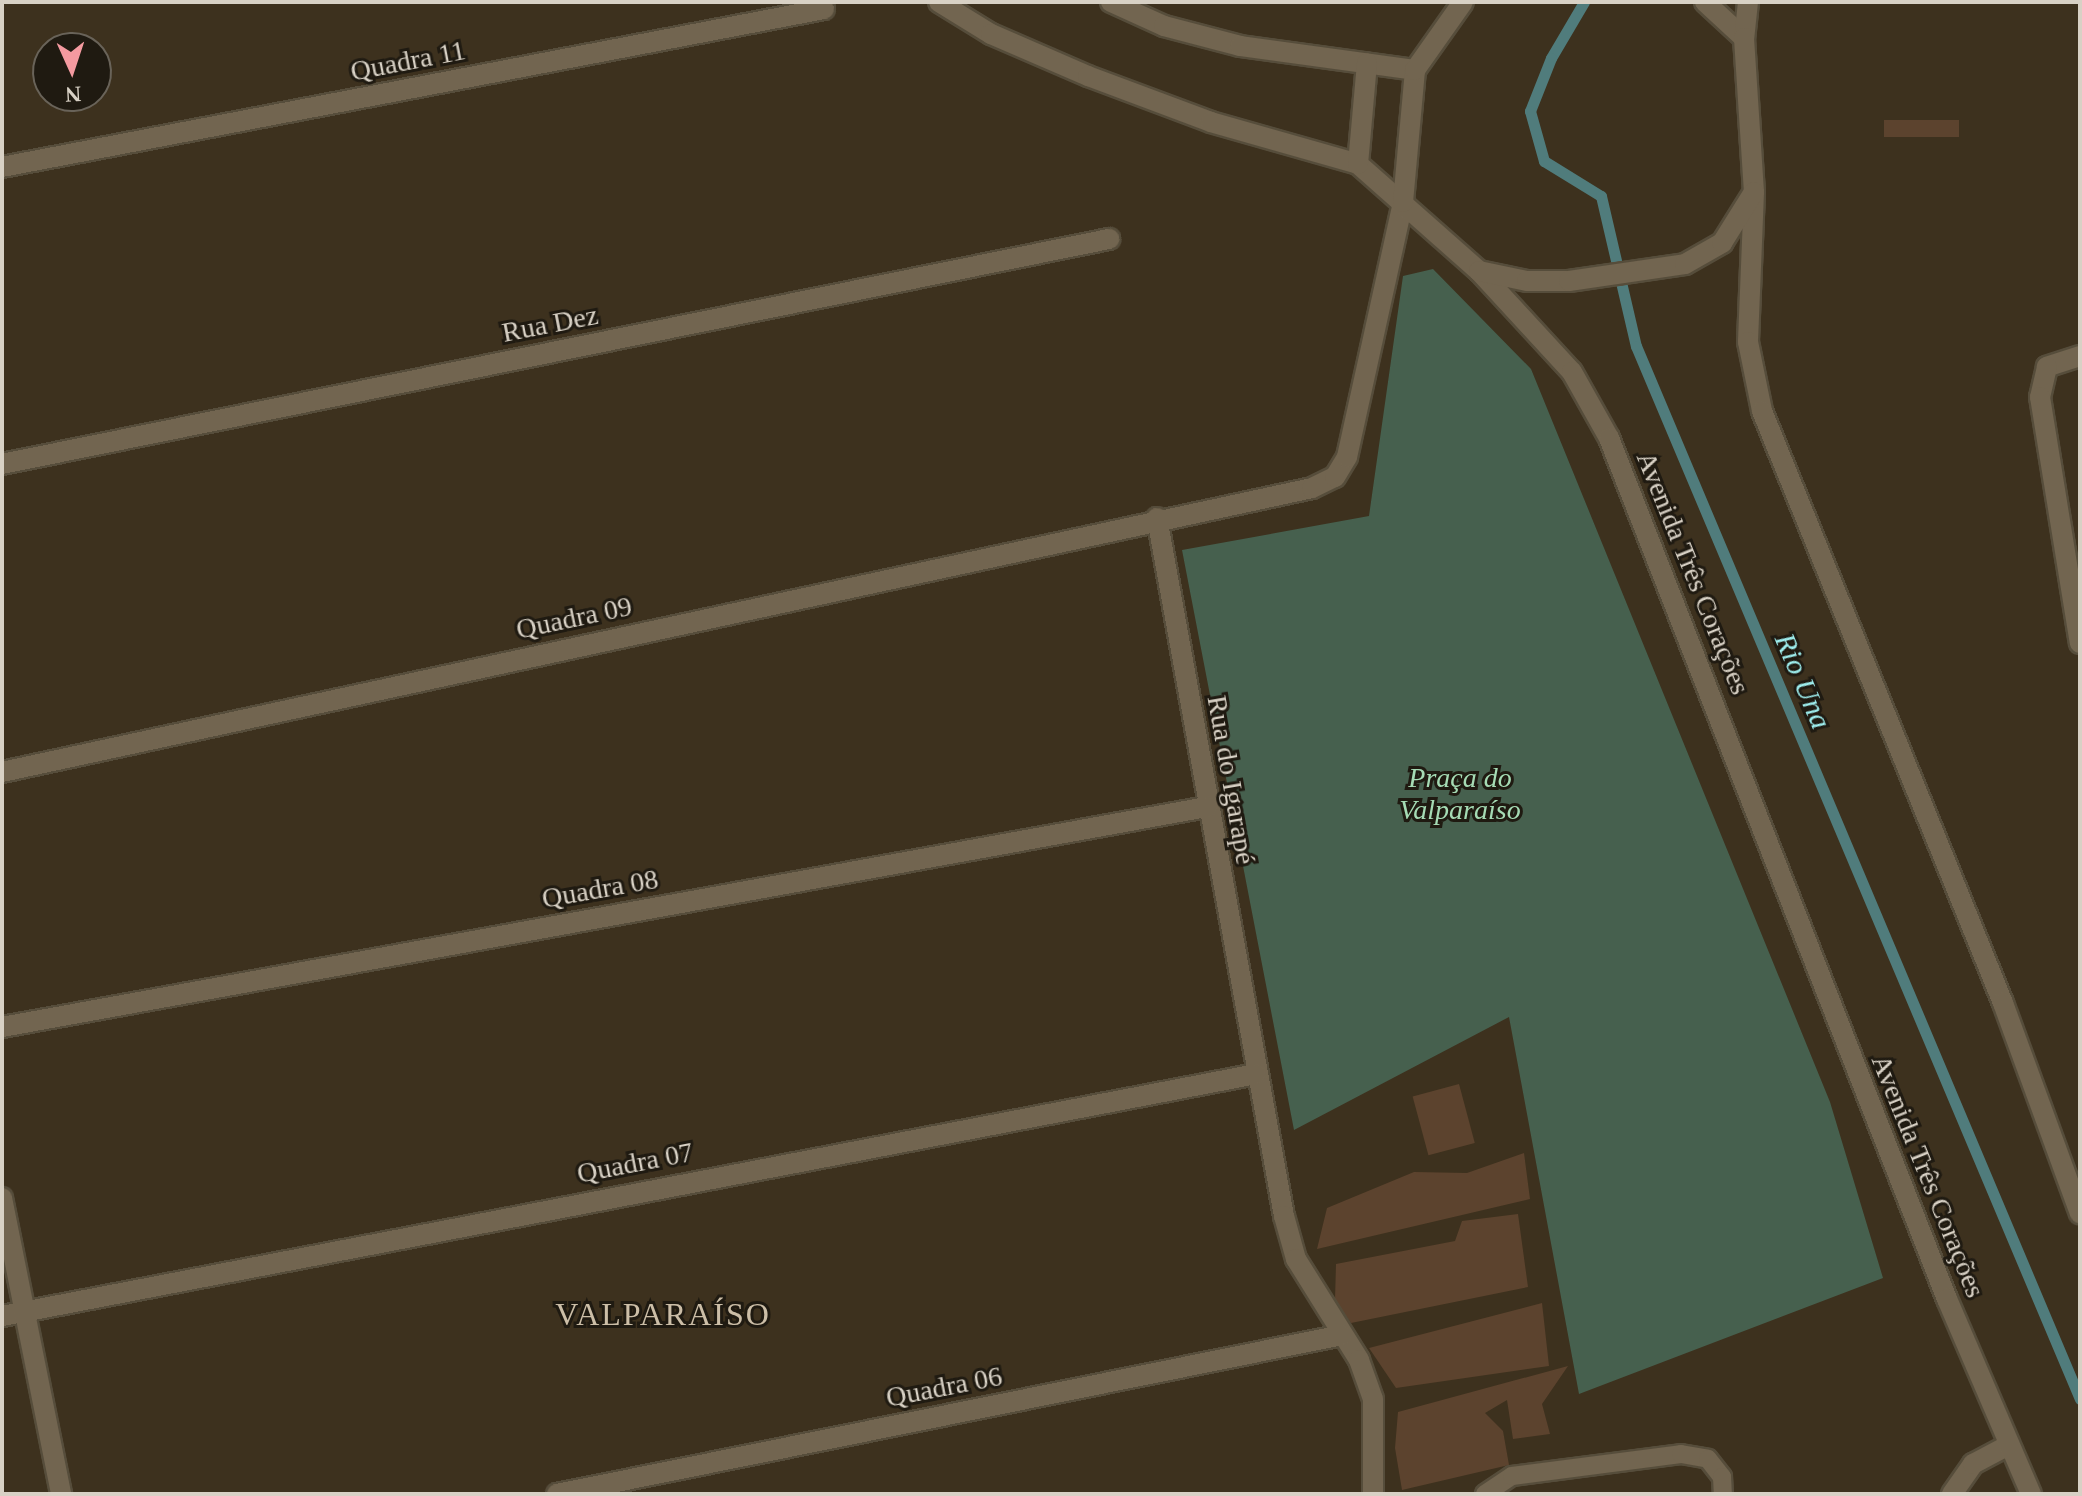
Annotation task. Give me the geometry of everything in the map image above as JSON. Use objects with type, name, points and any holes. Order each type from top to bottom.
[{"type":"street","name":"Avenida Três Corações","points":[[939,2],[991,34],[1088,76],[1211,122],[1358,164],[1479,271],[1572,372],[1609,438],[2008,1445],[2031,1494]]},
{"type":"street","points":[[1111,2],[1164,26],[1240,46],[1415,70]]},
{"type":"street","points":[[1157,518],[1312,488],[1335,477],[1347,457],[1403,202],[1415,70],[1457,11],[1483,2]]},
{"type":"street","points":[[1705,2],[1744,38]]},
{"type":"street","points":[[1748,2],[1744,38],[1754,192],[1748,342],[1762,411],[2003,1003],[2080,1213]]},
{"type":"street","name":"Quadra 11","points":[[2,167],[824,9]]},
{"type":"street","points":[[1358,164],[1367,63]]},
{"type":"street","points":[[1479,271],[1527,281],[1569,281],[1685,264],[1722,243],[1754,192]]},
{"type":"street","name":"Rua Dez","points":[[2,464],[1109,239]]},
{"type":"street","points":[[2080,356],[2047,367],[2040,397],[2080,643]]},
{"type":"street","name":"Quadra 09","points":[[2,772],[1157,518]]},
{"type":"street","name":"Rua do Igarapé","points":[[1157,518],[1256,1074],[1296,1259],[1359,1360],[1373,1399],[1373,1494]]},
{"type":"street","name":"Quadra 08","points":[[2,1027],[1207,807]]},
{"type":"street","name":"Quadra 07","points":[[2,1316],[25,1308],[1256,1074]]},
{"type":"street","points":[[3,1209],[61,1494]]},
{"type":"street","name":"Quadra 06","points":[[557,1494],[1342,1335]]},
{"type":"street","points":[[1952,1494],[1973,1464],[2008,1445]]},
{"type":"lane","points":[[1485,1494],[1512,1476],[1681,1454],[1697,1455],[1715,1466],[1723,1494]]},
{"type":"green space","name":"Praça do Valparaíso","points":[[1433,269],[1531,369],[1830,1102],[1883,1278],[1579,1394],[1509,1017],[1294,1130],[1182,550],[1369,516],[1403,276]]},
{"type":"building","points":[[1884,120],[1959,120],[1959,137],[1884,137]]},
{"type":"building","points":[[1459,1084],[1475,1143],[1428,1155],[1413,1096]]},
{"type":"building","points":[[1524,1153],[1530,1199],[1317,1249],[1327,1208],[1414,1172],[1467,1173]]},
{"type":"building","points":[[1518,1214],[1528,1287],[1351,1323],[1335,1300],[1336,1264],[1455,1241],[1462,1221]]},
{"type":"building","points":[[1542,1303],[1549,1366],[1396,1388],[1369,1348]]},
{"type":"building","points":[[1568,1366],[1542,1404],[1550,1434],[1513,1439],[1507,1400],[1485,1413],[1503,1431],[1509,1465],[1402,1490],[1395,1448],[1398,1412]]},
{"type":"waterway","name":"Rio Una","points":[[1584,2],[1551,58],[1530,111],[1544,161],[1601,196],[1636,346],[2080,1399]]},
{"type":"district","name":"VALPARAÍSO","points":[[663,1314]]}]
